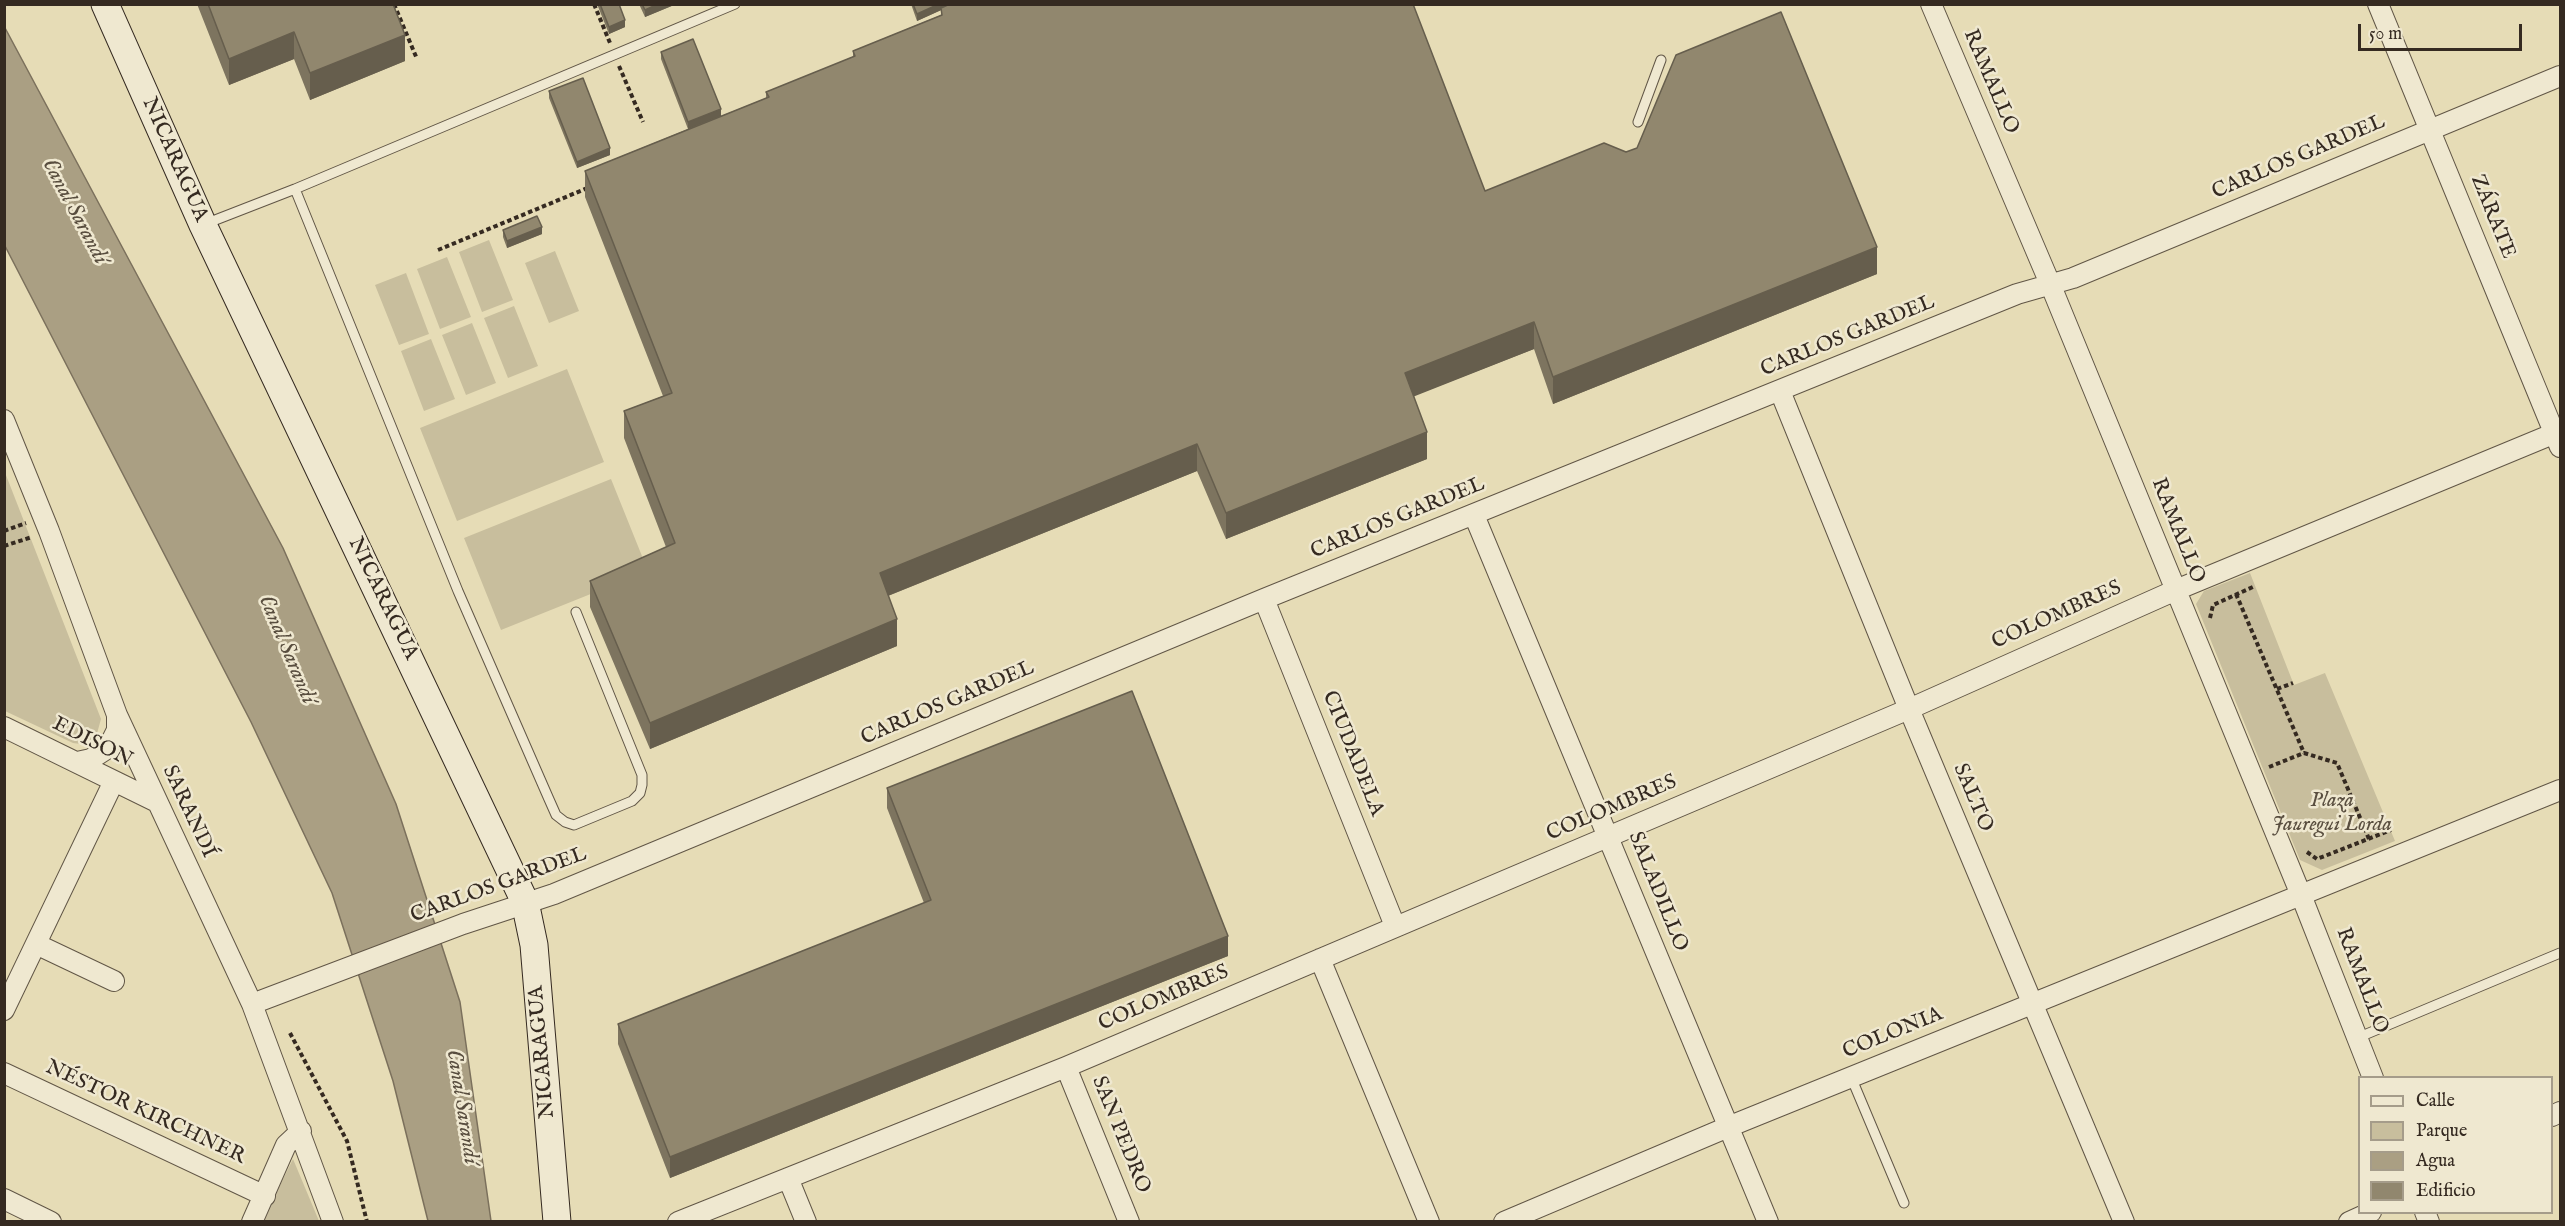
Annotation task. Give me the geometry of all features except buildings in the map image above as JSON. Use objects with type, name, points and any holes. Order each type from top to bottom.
[{"type":"main road","name":"NICARAGUA","points":[[105,4],[203,225],[525,902],[534,945],[557,1221]]},
{"type":"street","name":"RAMALLO","points":[[1931,4],[2176,590],[2301,894],[2373,1076]]},
{"type":"street","name":"ZÁRATE","points":[[2378,4],[2559,437]]},
{"type":"street","name":"CARLOS GARDEL","points":[[252,1004],[292,991],[463,924],[554,894],[1264,599],[2017,294],[2050,286],[2560,76]]},
{"type":"street","name":"SALTO","points":[[1780,391],[1909,709],[2124,1221]]},
{"type":"street","name":"SARANDÍ","points":[[4,420],[49,531],[117,716],[252,1004],[333,1221]]},
{"type":"street","name":"COLOMBRES","points":[[678,1221],[1066,1067],[1909,709],[2176,590],[2559,437]]},
{"type":"street","name":"SALADILLO","points":[[1474,515],[1768,1221]]},
{"type":"street","name":"CIUDADELA","points":[[1264,599],[1395,926]]},
{"type":"street","points":[[77,762],[91,759],[108,748],[117,730],[117,716]]},
{"type":"street","name":"EDISON","points":[[4,727],[157,802]]},
{"type":"street","points":[[4,1010],[114,781]]},
{"type":"street","name":"COLONIA","points":[[1504,1221],[1728,1127],[2560,790]]},
{"type":"street","points":[[36,944],[114,981]]},
{"type":"street","points":[[1320,959],[1430,1221]]},
{"type":"street","name":"SAN PEDRO","points":[[1066,1067],[1129,1221]]},
{"type":"street","name":"NÉSTOR KIRCHNER","points":[[4,1073],[265,1196]]},
{"type":"street","points":[[252,1221],[286,1145],[301,1131]]},
{"type":"street","points":[[788,1178],[806,1221]]},
{"type":"street","points":[[4,1199],[51,1221]]},
{"type":"street","points":[[2349,1221],[2366,1214]]},
{"type":"lane","points":[[203,225],[295,189],[735,4]]},
{"type":"lane","points":[[1638,122],[1661,60]]},
{"type":"lane","points":[[295,189],[458,591],[548,797],[556,814],[565,822],[574,825],[632,801],[640,793],[642,785],[642,775],[576,612]]},
{"type":"lane","points":[[2357,1038],[2560,953]]},
{"type":"lane","points":[[1851,1077],[1904,1203]]},
{"type":"path","points":[[394,4],[417,59]]},
{"type":"path","points":[[438,250],[591,187]]},
{"type":"path","points":[[4,546],[49,531]]},
{"type":"path","points":[[2214,628],[2209,617],[2213,605],[2255,586]]},
{"type":"path","points":[[2236,594],[2304,753]]},
{"type":"path","points":[[2277,689],[2293,683]]},
{"type":"path","points":[[2270,767],[2304,753],[2337,763],[2368,839]]},
{"type":"path","points":[[2265,756],[2274,777]]},
{"type":"path","points":[[2302,848],[2317,859],[2391,830]]},
{"type":"path","points":[[290,1033],[347,1141],[367,1221]]},
{"type":"green space","points":[[489,240],[513,300],[482,312],[459,252]]},
{"type":"green space","points":[[555,251],[579,311],[549,323],[525,263]]},
{"type":"green space","points":[[447,257],[471,317],[440,329],[417,269]]},
{"type":"green space","points":[[406,273],[429,334],[399,345],[375,285]]},
{"type":"green space","points":[[514,306],[538,366],[508,378],[484,318]]},
{"type":"green space","points":[[472,323],[496,383],[466,395],[442,335]]},
{"type":"green space","points":[[431,339],[455,399],[424,411],[401,351]]},
{"type":"green space","points":[[567,369],[604,462],[457,521],[420,428]]},
{"type":"green space","points":[[4,470],[101,719],[96,737],[88,745],[73,743],[5,711]]},
{"type":"green space","points":[[611,479],[648,571],[501,630],[464,538]]},
{"type":"green space","name":"Plaza Jauregui Lorda","points":[[2250,573],[2294,685],[2325,673],[2395,841],[2322,870],[2300,860],[2196,604],[2204,591]]},
{"type":"green space","points":[[293,1159],[319,1221],[262,1221]]},
{"type":"water","name":"Canal Sarandí","points":[[4,26],[283,548],[396,804],[460,1002],[491,1221],[428,1221],[393,1081],[332,893],[251,722],[5,246]]}]
